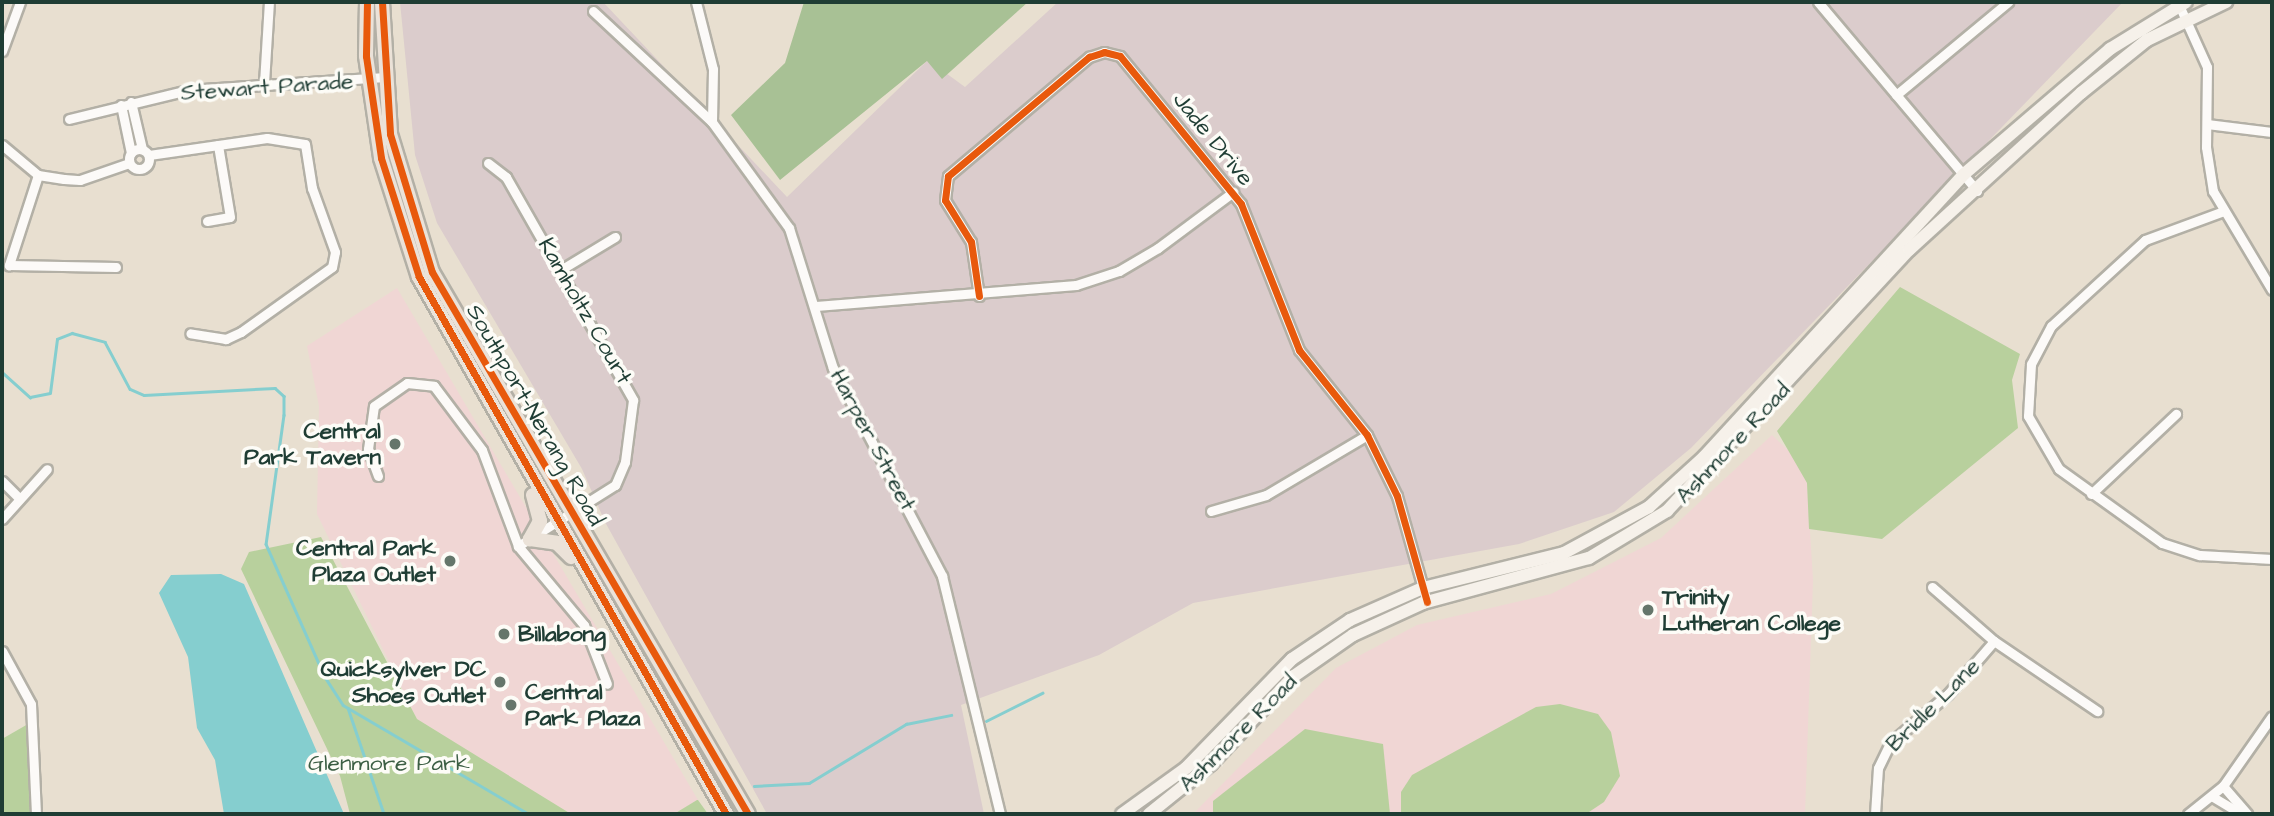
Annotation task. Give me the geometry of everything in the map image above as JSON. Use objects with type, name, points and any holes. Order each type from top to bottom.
[{"type":"main road","name":"Southport-Nerang Road","points":[[367,2],[369,80],[381,158],[419,277],[528,474],[726,814]]},
{"type":"main road","name":"Southport-Nerang Road","points":[[382,2],[385,77],[398,171],[428,262],[571,516],[748,814]]},
{"type":"main road","name":"Ashmore Road","points":[[1149,814],[1211,764],[1311,662],[1427,602],[1566,568],[1667,511],[1909,250],[2116,62],[2186,18],[2226,2]]},
{"type":"main road","name":"Ashmore Road","points":[[1122,814],[1186,768],[1292,659],[1350,620],[1423,588],[1564,553],[1649,507],[1704,457],[1963,175],[2110,49],[2182,3]]},
{"type":"main road","points":[[524,543],[540,516],[528,474]]},
{"type":"main road","points":[[524,543],[557,543],[584,570]]},
{"type":"street","points":[[2,51],[20,2]]},
{"type":"street","points":[[264,83],[269,2]]},
{"type":"street","points":[[696,2],[708,38],[713,93],[712,122]]},
{"type":"street","points":[[1818,2],[1977,191]]},
{"type":"street","points":[[1896,95],[2008,2]]},
{"type":"street","points":[[2182,3],[2207,67],[2207,163],[2221,212],[2272,290]]},
{"type":"street","name":"Harper Street","points":[[593,11],[712,122],[789,228],[837,377],[942,576],[1000,814]]},
{"type":"street","name":"Jade Drive","points":[[979,296],[971,242],[945,200],[947,176],[1089,57],[1104,52],[1121,56],[1233,192],[1262,243],[1299,349],[1367,435],[1397,496],[1427,602]]},
{"type":"street","name":"Stewart Parade","points":[[68,119],[126,104],[264,83],[369,80],[385,77]]},
{"type":"street","points":[[126,104],[146,152],[143,169],[130,158],[126,104]]},
{"type":"street","points":[[2207,124],[2272,132]]},
{"type":"street","points":[[2,145],[38,175],[80,180],[146,152],[267,138],[305,144],[312,188],[335,252],[332,267],[226,340],[190,333]]},
{"type":"street","points":[[207,221],[230,217],[218,145]]},
{"type":"street","name":"Kamholtz Court","points":[[488,163],[506,177],[562,269],[633,400],[625,463],[615,485],[571,516],[524,543]]},
{"type":"street","points":[[38,175],[9,265],[116,267]]},
{"type":"street","points":[[816,306],[979,296],[1076,285],[1119,271],[1233,192]]},
{"type":"street","points":[[2221,212],[2145,240],[2050,326],[2035,352],[2027,388],[2032,429],[2047,457],[2091,494],[2173,548],[2272,559]]},
{"type":"street","points":[[562,269],[615,237]]},
{"type":"street","points":[[378,477],[368,449],[374,406],[407,383],[434,386],[482,450],[524,543],[584,625],[607,684]]},
{"type":"street","points":[[2091,494],[2176,414]]},
{"type":"street","points":[[1211,511],[1266,495],[1367,435]]},
{"type":"street","points":[[2,519],[47,469]]},
{"type":"street","points":[[2,481],[19,498]]},
{"type":"street","points":[[1932,587],[1994,641],[2097,711]]},
{"type":"street","name":"Bridle Lane","points":[[1875,814],[1878,768],[1890,743],[1948,694],[1994,641]]},
{"type":"street","points":[[2,651],[31,704],[36,814]]},
{"type":"street","points":[[2188,814],[2224,786],[2272,716]]},
{"type":"street","points":[[2224,786],[2247,814]]},
{"type":"street","points":[[2213,797],[2242,814]]},
{"type":"shaded area","points":[[400,2],[603,2],[787,197],[928,60],[965,87],[1058,2],[2123,2],[1691,448],[1614,512],[1519,544],[1193,603],[1099,655],[961,705],[984,814],[767,814],[605,522],[582,469],[437,223],[415,155]]},
{"type":"shaded area","points":[[397,288],[698,800],[674,814],[571,814],[417,719],[317,514],[319,406],[307,346]]},
{"type":"shaded area","name":"Trinity Lutheran College","points":[[1772,435],[1795,457],[1807,483],[1813,580],[1805,814],[1193,814],[1336,668],[1417,625],[1551,594],[1661,538]]},
{"type":"green space","points":[[804,2],[1028,2],[942,79],[927,61],[780,180],[731,115],[785,63]]},
{"type":"green space","points":[[1900,287],[2020,354],[2012,380],[2018,428],[1882,539],[1809,529],[1807,483],[1777,431]]},
{"type":"green space","name":"Glenmore Park","points":[[321,537],[417,719],[571,814],[350,814],[340,776],[241,569],[249,552]]},
{"type":"green space","points":[[1560,704],[1598,714],[1611,732],[1620,776],[1604,802],[1586,814],[1401,814],[1401,792],[1412,775],[1536,707]]},
{"type":"green space","points":[[28,724],[32,814],[2,814],[2,739]]},
{"type":"green space","points":[[1305,729],[1383,744],[1390,814],[1213,814],[1213,801]]},
{"type":"green space","points":[[697,800],[708,814],[674,814]]},
{"type":"water","points":[[221,574],[244,584],[344,814],[224,814],[215,760],[197,728],[188,657],[159,593],[171,575]]},
{"type":"waterway","points":[[2,372],[30,397],[50,393],[57,339],[72,333],[105,342],[130,389],[144,395],[275,388],[284,396],[284,415],[266,544],[325,677],[343,705],[529,814]]},
{"type":"waterway","points":[[986,721],[1042,693]]},
{"type":"waterway","points":[[348,708],[384,814]]},
{"type":"waterway","points":[[754,786],[809,783],[906,724],[951,715]]},
{"type":"cycle path","points":[[367,2],[366,56],[381,158],[419,277],[726,814]]},
{"type":"cycle path","points":[[382,2],[390,134],[432,272],[748,814]]},
{"type":"cycle path","points":[[979,296],[971,242],[945,200],[948,176],[1089,57],[1104,52],[1120,56],[1241,204],[1299,350],[1367,435],[1397,496],[1427,602]]},
{"type":"place","name":"Central Park Tavern","points":[[395,444]]},
{"type":"place","name":"Central Park Plaza Outlet","points":[[450,561]]},
{"type":"place","name":"Trinity Lutheran College","points":[[1648,610]]},
{"type":"place","name":"Billabong","points":[[504,634]]},
{"type":"place","name":"Quicksylver DC Shoes Outlet","points":[[500,682]]},
{"type":"place","name":"Central Park Plaza","points":[[511,705]]}]
